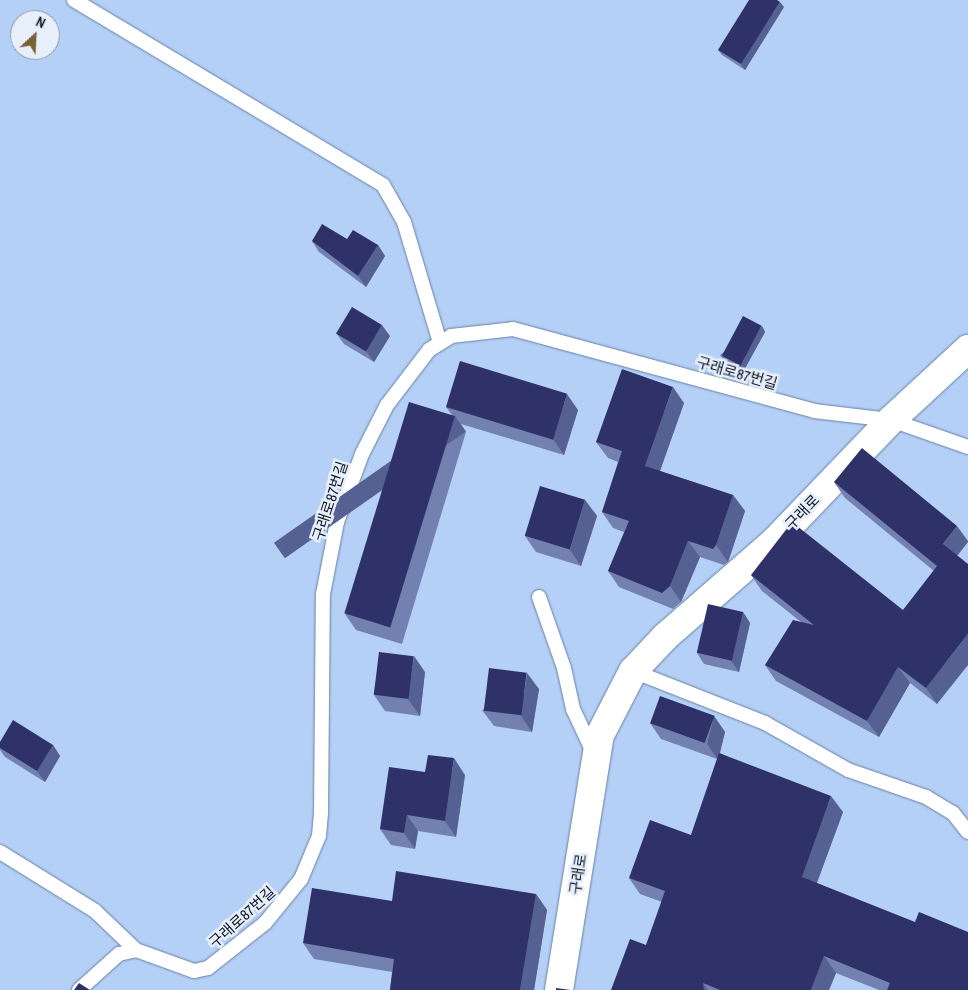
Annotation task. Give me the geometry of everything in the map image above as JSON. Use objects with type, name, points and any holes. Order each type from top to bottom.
[{"type":"street","name":"구래로","points":[[559,990],[600,735],[633,670],[665,636],[775,541],[891,420],[968,349]]},
{"type":"lane","points":[[74,0],[382,185],[404,222],[440,343]]},
{"type":"lane","name":"구래로87번길","points":[[136,950],[194,971],[208,968],[265,922],[301,879],[319,836],[321,811],[323,594],[337,522],[362,454],[387,405],[410,372],[440,343],[476,330],[513,329],[814,411],[891,420],[968,447]]},
{"type":"lane","points":[[540,597],[564,668],[573,709],[596,759]]},
{"type":"lane","points":[[633,670],[765,723],[848,770],[926,797],[953,813],[968,832]]},
{"type":"lane","points":[[0,852],[95,911],[136,950]]},
{"type":"lane","points":[[79,990],[119,954],[136,950]]},
{"type":"building","points":[[749,0],[777,0],[780,2],[741,64],[718,50]]},
{"type":"building","points":[[322,224],[347,239],[353,230],[378,245],[358,276],[312,241]]},
{"type":"building","points":[[352,307],[382,325],[366,352],[336,334]]},
{"type":"building","points":[[743,316],[762,326],[740,366],[722,356]]},
{"type":"building","points":[[460,361],[567,394],[553,440],[446,407]]},
{"type":"building","points":[[622,369],[673,387],[645,466],[733,495],[716,545],[713,549],[688,541],[670,586],[662,593],[608,571],[629,521],[602,512],[622,451],[596,442]]},
{"type":"building","points":[[409,402],[455,416],[390,627],[344,613]]},
{"type":"building","points":[[862,448],[957,526],[943,544],[968,564],[968,634],[926,688],[898,667],[867,721],[765,665],[793,620],[814,625],[751,575],[792,522],[903,610],[937,566],[834,482]]},
{"type":"building","points":[[540,486],[585,500],[570,549],[525,536]]},
{"type":"building","points":[[708,604],[743,612],[732,661],[697,653]]},
{"type":"building","points":[[379,652],[414,656],[408,699],[374,695]]},
{"type":"building","points":[[489,668],[527,673],[521,715],[484,711]]},
{"type":"building","points":[[660,696],[715,716],[705,743],[650,723]]},
{"type":"building","points":[[13,720],[53,745],[37,771],[0,748],[0,742]]},
{"type":"building","points":[[719,753],[831,796],[802,877],[915,922],[919,912],[968,932],[968,990],[887,990],[890,983],[824,956],[811,990],[720,990],[703,983],[704,990],[611,990],[630,939],[646,945],[665,891],[629,878],[650,820],[691,835]]},
{"type":"building","points":[[428,755],[454,758],[445,821],[407,815],[404,833],[380,829],[389,767],[425,772]]},
{"type":"building","points":[[396,871],[536,894],[520,990],[390,990],[394,959],[303,943],[312,888],[392,901]]},
{"type":"building","points":[[79,983],[90,990],[74,990]]}]
